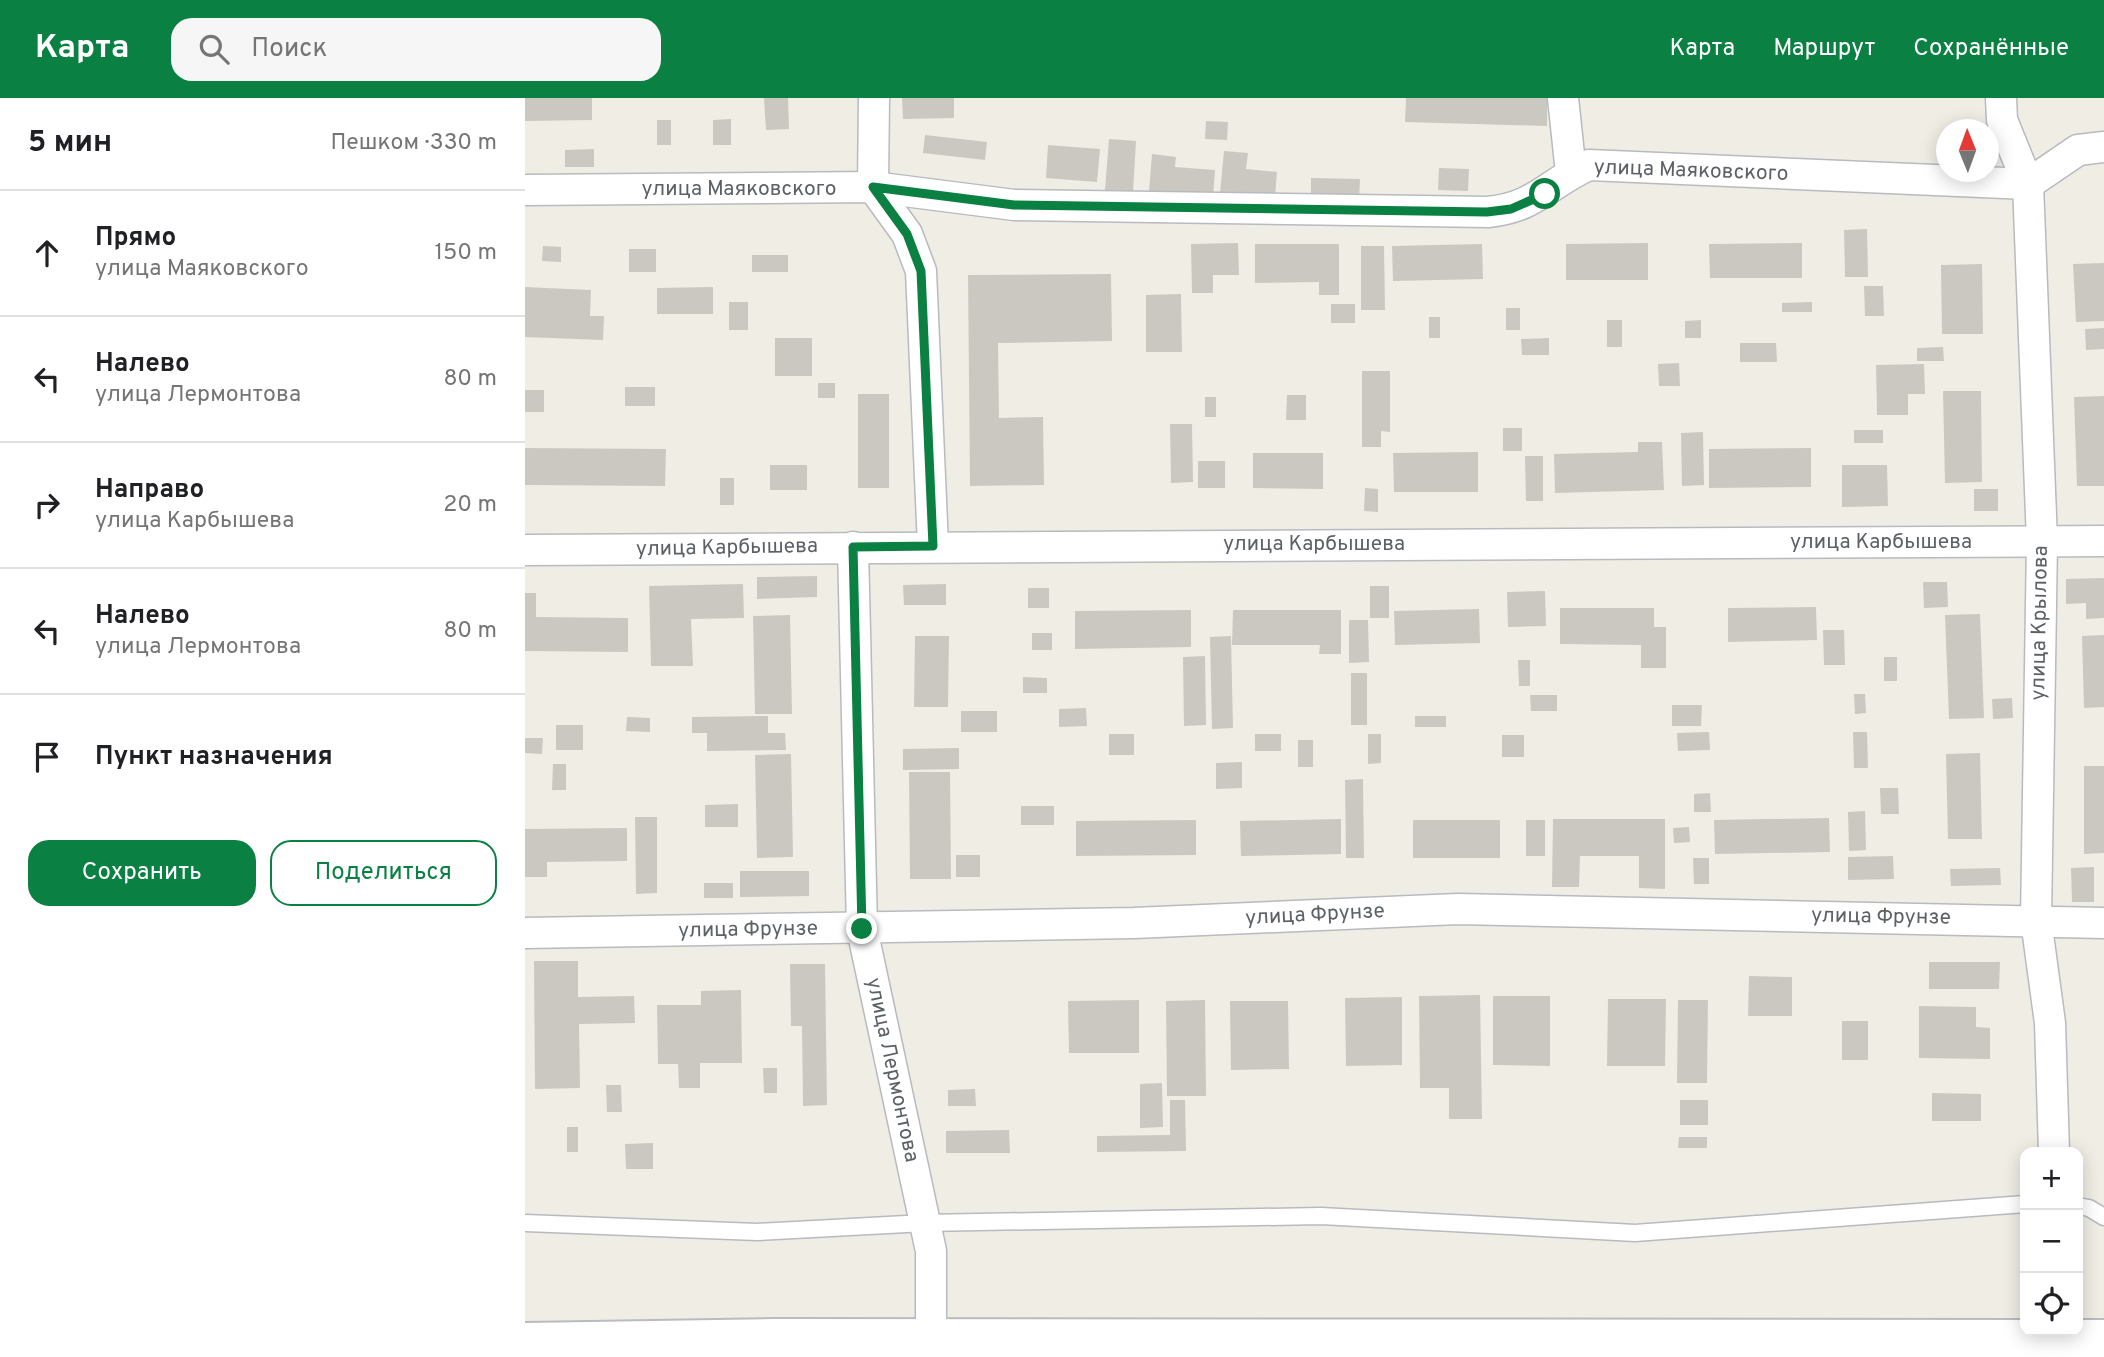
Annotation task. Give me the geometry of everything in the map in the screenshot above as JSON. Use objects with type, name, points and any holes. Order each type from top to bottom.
[{"type":"main road","points":[[525,1342],[773,1338],[931,1341],[2051,1342],[2104,1339]]},
{"type":"street","points":[[874,98],[873,187],[907,234],[921,271],[933,546]]},
{"type":"street","points":[[1563,98],[1571,173]]},
{"type":"street","name":"улица Крылова","points":[[2001,98],[2002,120],[2028,184],[2042,541],[2036,920],[2050,1023],[2054,1147]]},
{"type":"street","points":[[2028,184],[2078,150],[2104,147]]},
{"type":"street","name":"улица Маяковского","points":[[525,190],[873,187],[1014,205],[1487,212],[1511,209],[1545,194],[1571,173],[1589,165],[2028,184]]},
{"type":"street","name":"улица Карбышева","points":[[525,550],[2104,541]]},
{"type":"street","name":"улица Лермонтова","points":[[853,547],[862,929],[931,1251],[931,1341]]},
{"type":"street","name":"улица Фрунзе","points":[[525,933],[1134,923],[1458,909],[2104,923]]},
{"type":"lane","points":[[525,1223],[757,1232],[925,1223],[1321,1216],[1635,1233],[2020,1204]]},
{"type":"lane","points":[[2083,1207],[2104,1217]]},
{"type":"building","points":[[525,98],[592,98],[592,120],[525,121]]},
{"type":"building","points":[[764,98],[788,98],[789,129],[766,130]]},
{"type":"building","points":[[902,98],[954,98],[954,118],[903,119]]},
{"type":"building","points":[[1406,98],[1547,98],[1547,126],[1405,122]]},
{"type":"building","points":[[731,119],[731,145],[713,145],[713,120]]},
{"type":"building","points":[[657,120],[671,120],[671,145],[657,145]]},
{"type":"building","points":[[1206,121],[1228,122],[1227,140],[1205,139]]},
{"type":"building","points":[[925,135],[987,142],[985,160],[923,153]]},
{"type":"building","points":[[1109,139],[1136,141],[1133,192],[1105,190]]},
{"type":"building","points":[[1048,145],[1100,149],[1097,182],[1046,178]]},
{"type":"building","points":[[594,149],[594,167],[565,167],[565,150]]},
{"type":"building","points":[[1224,151],[1248,153],[1246,169],[1277,172],[1275,197],[1220,193]]},
{"type":"building","points":[[1152,154],[1176,157],[1175,167],[1215,170],[1213,197],[1149,191]]},
{"type":"building","points":[[1439,168],[1469,169],[1468,191],[1438,190]]},
{"type":"building","points":[[1311,178],[1360,179],[1359,201],[1311,200]]},
{"type":"building","points":[[1867,229],[1868,277],[1845,277],[1844,230]]},
{"type":"building","points":[[1238,243],[1239,275],[1213,275],[1213,293],[1192,293],[1191,244]]},
{"type":"building","points":[[1648,243],[1648,280],[1566,280],[1566,244]]},
{"type":"building","points":[[1802,243],[1802,278],[1710,278],[1709,244]]},
{"type":"building","points":[[1255,244],[1339,244],[1339,295],[1319,295],[1319,282],[1255,283]]},
{"type":"building","points":[[1482,244],[1483,279],[1393,281],[1392,246]]},
{"type":"building","points":[[543,246],[561,247],[561,262],[542,261]]},
{"type":"building","points":[[1361,246],[1384,246],[1385,310],[1361,310]]},
{"type":"building","points":[[629,249],[656,249],[656,272],[629,272]]},
{"type":"building","points":[[752,255],[788,255],[788,272],[752,272]]},
{"type":"building","points":[[2104,263],[2104,321],[2076,322],[2073,264]]},
{"type":"building","points":[[1982,264],[1983,334],[1942,334],[1941,265]]},
{"type":"building","points":[[1111,274],[1112,341],[998,343],[999,418],[1043,417],[1044,485],[970,486],[968,275]]},
{"type":"building","points":[[1864,286],[1883,286],[1884,316],[1865,316]]},
{"type":"building","points":[[525,287],[591,290],[590,316],[604,316],[603,340],[525,337]]},
{"type":"building","points":[[713,287],[713,314],[657,314],[657,288]]},
{"type":"building","points":[[1181,294],[1182,352],[1146,352],[1146,295]]},
{"type":"building","points":[[729,302],[748,302],[748,330],[729,330]]},
{"type":"building","points":[[1812,302],[1812,312],[1782,312],[1782,303]]},
{"type":"building","points":[[1331,304],[1355,304],[1355,323],[1331,323]]},
{"type":"building","points":[[1506,308],[1520,308],[1520,330],[1506,330]]},
{"type":"building","points":[[1429,317],[1440,317],[1440,338],[1429,338]]},
{"type":"building","points":[[1607,320],[1622,320],[1622,347],[1607,347]]},
{"type":"building","points":[[1701,320],[1701,338],[1685,338],[1685,321]]},
{"type":"building","points":[[2104,328],[2104,349],[2086,350],[2085,329]]},
{"type":"building","points":[[775,338],[812,338],[812,376],[775,376]]},
{"type":"building","points":[[1549,338],[1549,355],[1522,355],[1521,339]]},
{"type":"building","points":[[1740,343],[1776,343],[1777,362],[1740,362]]},
{"type":"building","points":[[1943,347],[1944,361],[1917,361],[1917,348]]},
{"type":"building","points":[[1679,363],[1680,386],[1659,386],[1658,364]]},
{"type":"building","points":[[1924,364],[1925,394],[1908,394],[1908,415],[1877,415],[1876,365]]},
{"type":"building","points":[[1362,371],[1390,371],[1390,432],[1381,431],[1381,447],[1362,447]]},
{"type":"building","points":[[818,383],[835,383],[835,398],[818,398]]},
{"type":"building","points":[[625,387],[655,387],[655,406],[625,406]]},
{"type":"building","points":[[525,390],[544,390],[544,412],[525,412]]},
{"type":"building","points":[[1943,391],[1981,391],[1982,482],[1945,483]]},
{"type":"building","points":[[858,394],[889,394],[889,488],[858,488]]},
{"type":"building","points":[[1287,395],[1306,395],[1306,420],[1286,420]]},
{"type":"building","points":[[2104,396],[2104,486],[2077,486],[2074,397]]},
{"type":"building","points":[[1205,397],[1216,397],[1216,417],[1205,417]]},
{"type":"building","points":[[1170,424],[1192,424],[1193,482],[1171,483]]},
{"type":"building","points":[[1503,428],[1522,428],[1522,451],[1503,451]]},
{"type":"building","points":[[1854,430],[1883,430],[1883,443],[1854,443]]},
{"type":"building","points":[[1703,432],[1704,485],[1682,486],[1681,433]]},
{"type":"building","points":[[1638,442],[1662,442],[1664,490],[1555,493],[1554,454],[1638,452]]},
{"type":"building","points":[[525,448],[666,449],[665,486],[525,485]]},
{"type":"building","points":[[1811,448],[1811,487],[1709,488],[1709,449]]},
{"type":"building","points":[[1478,452],[1478,492],[1394,492],[1393,453]]},
{"type":"building","points":[[1253,453],[1323,453],[1323,489],[1253,488]]},
{"type":"building","points":[[1525,456],[1543,456],[1543,501],[1526,501]]},
{"type":"building","points":[[1198,461],[1225,461],[1225,488],[1198,488]]},
{"type":"building","points":[[770,465],[807,465],[807,490],[770,490]]},
{"type":"building","points":[[1842,465],[1887,465],[1888,506],[1842,507]]},
{"type":"building","points":[[720,478],[734,478],[734,505],[720,505]]},
{"type":"building","points":[[1365,488],[1378,489],[1378,512],[1364,511]]},
{"type":"building","points":[[1974,489],[1998,489],[1998,511],[1974,511]]},
{"type":"building","points":[[817,576],[817,597],[757,599],[757,577]]},
{"type":"building","points":[[2104,578],[2104,618],[2086,619],[2086,603],[2066,604],[2066,579]]},
{"type":"building","points":[[1923,582],[1947,582],[1948,607],[1924,608]]},
{"type":"building","points":[[743,584],[744,618],[691,619],[693,666],[651,666],[649,586]]},
{"type":"building","points":[[946,584],[946,605],[904,605],[903,585]]},
{"type":"building","points":[[1370,586],[1389,586],[1389,618],[1370,618]]},
{"type":"building","points":[[1028,588],[1049,588],[1049,608],[1028,608]]},
{"type":"building","points":[[1545,591],[1546,626],[1508,627],[1507,592]]},
{"type":"building","points":[[525,593],[536,593],[536,617],[628,618],[628,652],[525,651]]},
{"type":"building","points":[[1816,607],[1817,640],[1728,642],[1728,608]]},
{"type":"building","points":[[1560,608],[1654,608],[1654,627],[1666,627],[1666,668],[1641,668],[1641,645],[1560,644]]},
{"type":"building","points":[[1479,609],[1480,643],[1395,645],[1394,611]]},
{"type":"building","points":[[1191,610],[1191,647],[1075,649],[1075,611]]},
{"type":"building","points":[[1233,610],[1341,610],[1341,654],[1319,654],[1320,645],[1232,645]]},
{"type":"building","points":[[1980,614],[1984,718],[1949,719],[1945,615]]},
{"type":"building","points":[[790,615],[792,714],[755,714],[753,616]]},
{"type":"building","points":[[1349,620],[1368,620],[1369,662],[1349,663]]},
{"type":"building","points":[[1823,630],[1844,630],[1845,665],[1824,665]]},
{"type":"building","points":[[1032,633],[1052,633],[1052,650],[1032,650]]},
{"type":"building","points":[[2104,635],[2104,707],[2084,708],[2082,636]]},
{"type":"building","points":[[915,636],[949,636],[948,707],[914,707]]},
{"type":"building","points":[[1231,636],[1233,728],[1212,729],[1210,637]]},
{"type":"building","points":[[1205,656],[1206,725],[1184,726],[1183,657]]},
{"type":"building","points":[[1884,657],[1897,657],[1897,681],[1884,681]]},
{"type":"building","points":[[1518,660],[1530,660],[1530,686],[1519,686]]},
{"type":"building","points":[[1351,673],[1367,673],[1367,725],[1351,725]]},
{"type":"building","points":[[1023,677],[1047,678],[1047,693],[1023,693]]},
{"type":"building","points":[[1854,694],[1865,694],[1866,713],[1855,714]]},
{"type":"building","points":[[1530,695],[1557,695],[1557,711],[1531,711]]},
{"type":"building","points":[[2012,698],[2013,718],[1993,719],[1992,699]]},
{"type":"building","points":[[1672,705],[1702,705],[1701,726],[1672,726]]},
{"type":"building","points":[[1086,708],[1087,726],[1059,727],[1059,709]]},
{"type":"building","points":[[961,711],[997,711],[997,732],[961,732]]},
{"type":"building","points":[[768,716],[768,733],[785,733],[786,750],[707,751],[707,733],[692,733],[692,717]]},
{"type":"building","points":[[1415,716],[1446,716],[1446,727],[1415,727]]},
{"type":"building","points":[[627,717],[650,718],[650,732],[626,731]]},
{"type":"building","points":[[556,725],[583,725],[583,750],[556,750]]},
{"type":"building","points":[[1709,732],[1710,750],[1678,751],[1677,733]]},
{"type":"building","points":[[1853,732],[1867,732],[1868,768],[1854,768]]},
{"type":"building","points":[[1109,734],[1134,734],[1134,755],[1109,755]]},
{"type":"building","points":[[1255,734],[1281,734],[1281,751],[1255,751]]},
{"type":"building","points":[[1368,734],[1381,734],[1381,763],[1368,764]]},
{"type":"building","points":[[1502,735],[1524,735],[1524,757],[1502,757]]},
{"type":"building","points":[[525,738],[543,738],[542,754],[525,753]]},
{"type":"building","points":[[1298,740],[1313,740],[1313,767],[1298,767]]},
{"type":"building","points":[[959,748],[959,769],[903,770],[903,749]]},
{"type":"building","points":[[1980,753],[1982,839],[1948,839],[1946,754]]},
{"type":"building","points":[[791,754],[793,857],[757,858],[755,755]]},
{"type":"building","points":[[1242,762],[1242,788],[1216,789],[1216,763]]},
{"type":"building","points":[[553,764],[566,764],[566,790],[552,790]]},
{"type":"building","points":[[2084,766],[2104,766],[2104,853],[2084,854]]},
{"type":"building","points":[[909,772],[950,772],[951,879],[910,879]]},
{"type":"building","points":[[1363,779],[1364,858],[1346,858],[1345,780]]},
{"type":"building","points":[[1880,788],[1898,788],[1899,814],[1881,814]]},
{"type":"building","points":[[1710,793],[1711,812],[1694,812],[1694,794]]},
{"type":"building","points":[[738,804],[738,827],[705,827],[705,805]]},
{"type":"building","points":[[1021,806],[1054,806],[1054,825],[1021,825]]},
{"type":"building","points":[[1865,811],[1866,850],[1849,851],[1848,812]]},
{"type":"building","points":[[635,817],[657,817],[657,893],[636,894]]},
{"type":"building","points":[[1829,818],[1830,852],[1715,854],[1714,820]]},
{"type":"building","points":[[1341,819],[1341,854],[1241,856],[1240,821]]},
{"type":"building","points":[[1553,819],[1665,819],[1665,889],[1639,888],[1639,856],[1580,856],[1579,887],[1552,887]]},
{"type":"building","points":[[1196,820],[1196,855],[1076,856],[1076,821]]},
{"type":"building","points":[[1413,820],[1500,820],[1500,858],[1413,858]]},
{"type":"building","points":[[1526,820],[1545,820],[1545,856],[1526,856]]},
{"type":"building","points":[[1689,827],[1690,842],[1674,843],[1673,828]]},
{"type":"building","points":[[627,828],[627,861],[547,862],[547,877],[525,877],[525,829]]},
{"type":"building","points":[[956,855],[980,855],[980,877],[956,877]]},
{"type":"building","points":[[1893,856],[1894,879],[1848,880],[1848,857]]},
{"type":"building","points":[[1693,858],[1709,858],[1709,884],[1694,884]]},
{"type":"building","points":[[2094,867],[2094,902],[2072,902],[2071,868]]},
{"type":"building","points":[[2000,868],[2001,885],[1951,886],[1950,869]]},
{"type":"building","points":[[740,871],[809,871],[809,896],[740,897]]},
{"type":"building","points":[[704,883],[733,883],[733,898],[704,898]]},
{"type":"building","points":[[534,961],[578,961],[578,997],[634,996],[635,1023],[579,1024],[580,1088],[535,1089]]},
{"type":"building","points":[[1929,962],[2000,962],[1999,989],[1929,989]]},
{"type":"building","points":[[790,964],[825,964],[827,1105],[803,1106],[802,1026],[791,1026]]},
{"type":"building","points":[[1749,976],[1792,977],[1792,1016],[1748,1016]]},
{"type":"building","points":[[741,990],[742,1063],[700,1063],[700,1088],[679,1088],[678,1064],[658,1064],[657,1005],[701,1005],[701,991]]},
{"type":"building","points":[[1480,995],[1482,1119],[1449,1119],[1449,1088],[1420,1088],[1419,996]]},
{"type":"building","points":[[1493,996],[1550,996],[1550,1066],[1493,1065]]},
{"type":"building","points":[[1402,997],[1402,1065],[1346,1066],[1345,998]]},
{"type":"building","points":[[1608,999],[1666,999],[1665,1066],[1607,1066]]},
{"type":"building","points":[[1139,1000],[1139,1053],[1069,1053],[1068,1001]]},
{"type":"building","points":[[1205,1000],[1206,1096],[1167,1096],[1166,1001]]},
{"type":"building","points":[[1678,1000],[1708,1000],[1707,1083],[1677,1083]]},
{"type":"building","points":[[1230,1001],[1288,1001],[1289,1069],[1231,1070]]},
{"type":"building","points":[[1919,1006],[1976,1007],[1976,1027],[1990,1028],[1990,1059],[1919,1058]]},
{"type":"building","points":[[1842,1021],[1868,1021],[1868,1060],[1842,1060]]},
{"type":"building","points":[[763,1068],[777,1068],[777,1093],[764,1093]]},
{"type":"building","points":[[1162,1083],[1163,1127],[1140,1128],[1140,1084]]},
{"type":"building","points":[[606,1085],[621,1085],[622,1112],[607,1112]]},
{"type":"building","points":[[975,1089],[976,1106],[948,1106],[948,1090]]},
{"type":"building","points":[[1932,1093],[1981,1094],[1981,1121],[1932,1121]]},
{"type":"building","points":[[1170,1100],[1185,1100],[1186,1151],[1097,1152],[1097,1136],[1170,1135]]},
{"type":"building","points":[[1680,1100],[1708,1100],[1708,1125],[1680,1125]]},
{"type":"building","points":[[567,1127],[578,1127],[578,1152],[567,1152]]},
{"type":"building","points":[[1009,1130],[1010,1153],[946,1153],[946,1131]]},
{"type":"building","points":[[1679,1137],[1707,1137],[1707,1148],[1678,1148]]},
{"type":"building","points":[[653,1143],[653,1169],[626,1169],[625,1144]]},
{"type":"route","points":[[862,929],[853,547],[933,546],[921,271],[907,234],[873,187],[1014,205],[1487,212],[1511,209],[1545,194]]}]
